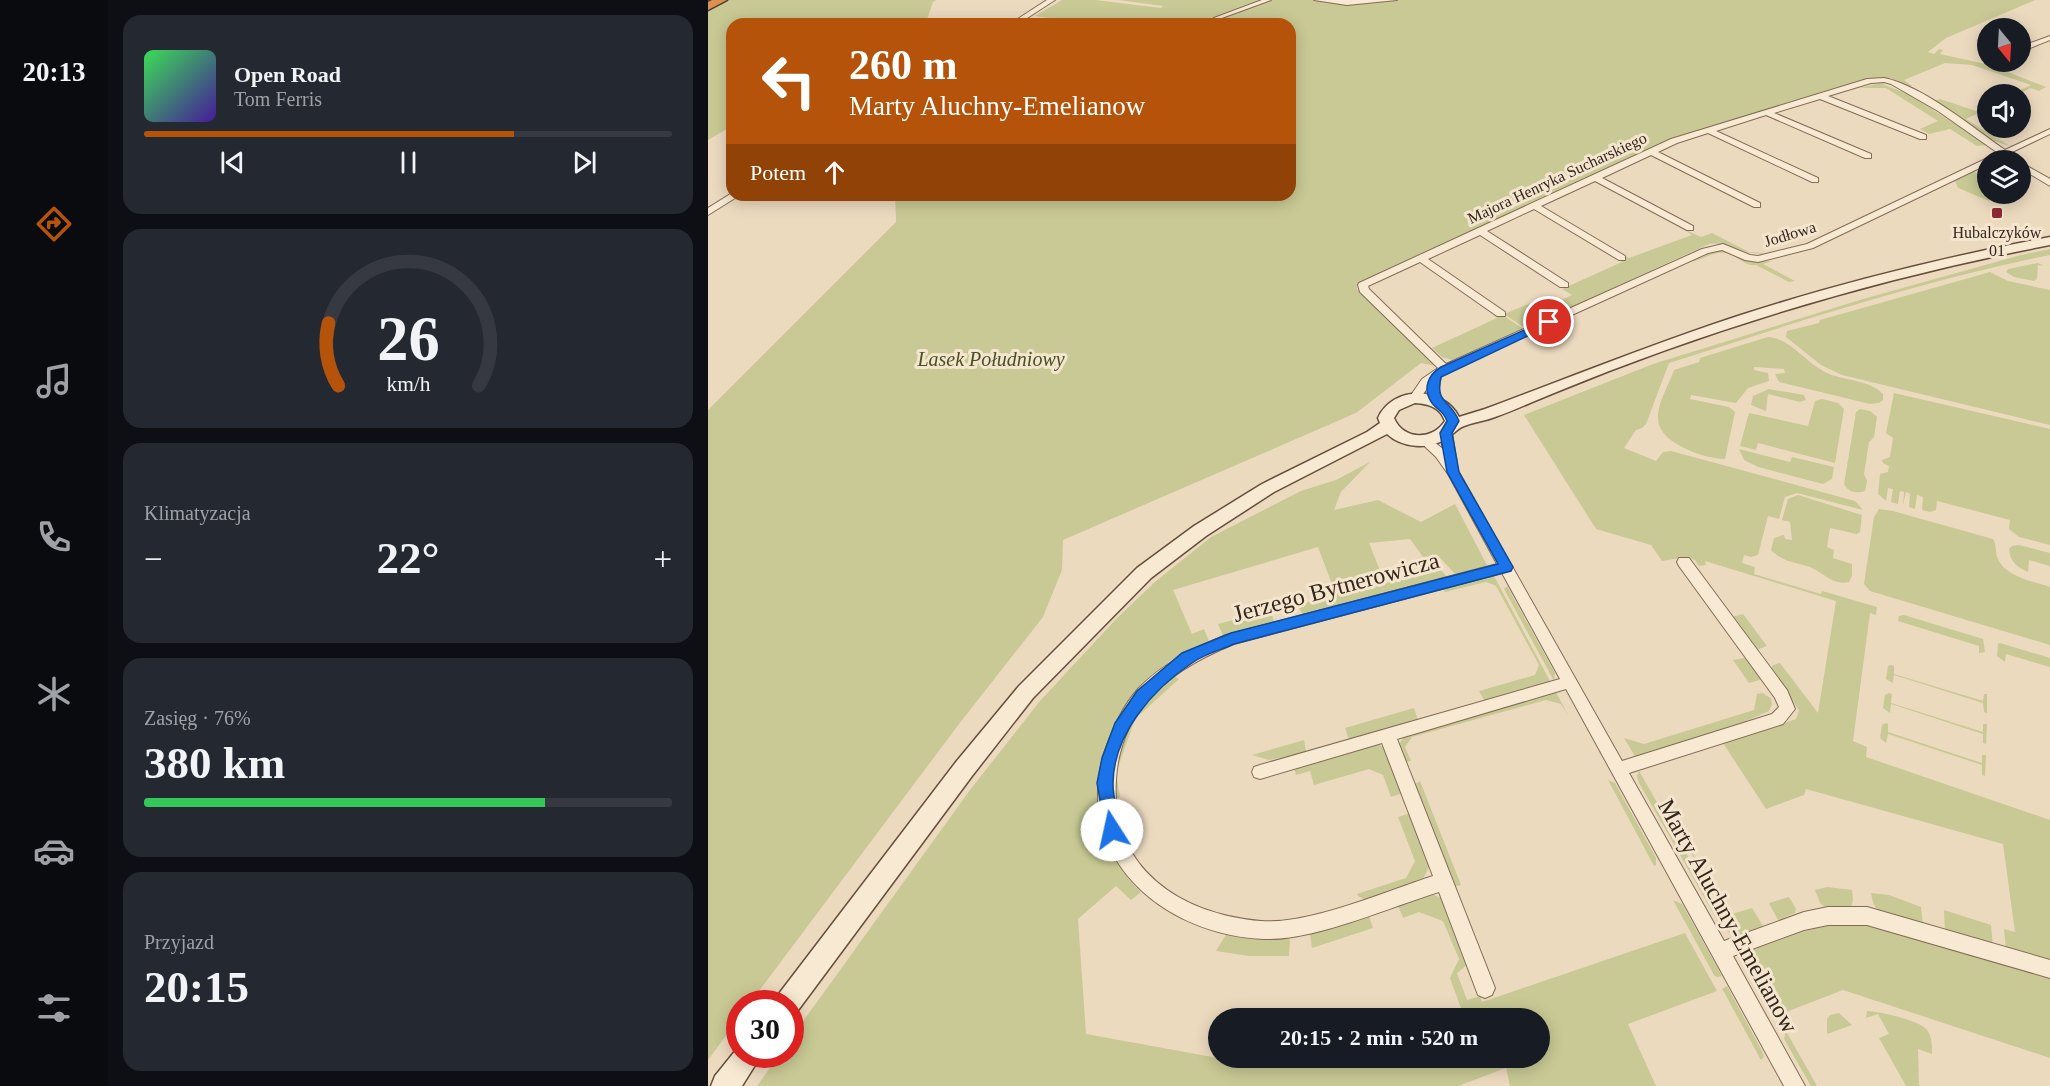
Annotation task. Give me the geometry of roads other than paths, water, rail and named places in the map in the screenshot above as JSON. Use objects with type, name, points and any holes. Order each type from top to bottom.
[{"type":"highway","points":[[708,6],[721,0]]},
{"type":"main road","points":[[1446,418],[1424,441],[1406,439],[1393,430],[1386,418],[1395,405],[1415,398],[1446,418],[1490,414],[1515,402],[1719,326],[1800,300],[1885,276],[1973,255],[2050,241]]},
{"type":"main road","points":[[798,990],[1019,700],[1089,626],[1144,573],[1200,531],[1268,488],[1393,430]]},
{"type":"main road","points":[[725,1086],[738,1068]]},
{"type":"street","points":[[1023,18],[1052,0]]},
{"type":"street","points":[[1217,18],[1268,0]]},
{"type":"street","points":[[1317,0],[1347,3],[1394,0]]},
{"type":"street","points":[[2031,46],[2050,38]]},
{"type":"street","name":"Majora Henryka Sucharskiego","points":[[1440,372],[1362,287],[1479,230],[1650,152],[1707,130],[1870,81],[1884,80],[1893,82],[1936,106],[2000,150]]},
{"type":"street","points":[[1823,97],[1923,137]]},
{"type":"street","points":[[1767,113],[1868,156]]},
{"type":"street","points":[[1707,130],[1815,180]]},
{"type":"street","name":"Jodłowa","points":[[2010,150],[2050,131]]},
{"type":"street","points":[[1650,152],[1756,205]]},
{"type":"street","name":"Jodłowa","points":[[1440,372],[1705,251],[1723,248],[1748,258],[1758,259],[1802,249],[1977,166]]},
{"type":"street","points":[[2031,171],[2050,183]]},
{"type":"street","points":[[1594,177],[1690,228]]},
{"type":"street","points":[[708,212],[726,201]]},
{"type":"street","points":[[1533,205],[1622,258]]},
{"type":"street","points":[[1479,230],[1564,285]]},
{"type":"street","points":[[1420,258],[1501,314]]},
{"type":"street","points":[[1415,398],[1426,381],[1440,372]]},
{"type":"street","name":"Marty Aluchny-Emelianow","points":[[1440,372],[1432,392],[1446,418],[1453,472]]},
{"type":"street","name":"Marty Aluchny-Emelianow","points":[[1424,441],[1440,454],[1453,472],[1795,1086]]},
{"type":"street","points":[[1619,769],[1777,719],[1787,709],[1782,695],[1684,562]]},
{"type":"street","name":"Jerzego Bytnerowicza","points":[[1442,882],[1308,926],[1264,930],[1212,923],[1178,909],[1149,890],[1122,856],[1112,830],[1107,806],[1105,783],[1110,758],[1123,723],[1142,696],[1187,658],[1207,648],[1231,639],[1506,567]]},
{"type":"street","points":[[1260,772],[1570,682]]},
{"type":"street","points":[[1387,735],[1442,882],[1485,988]]},
{"type":"street","points":[[1721,951],[1804,921],[1850,915],[1880,919],[2050,969]]},
{"type":"place","name":"Hubalczyków 01","points":[[1997,213]]},
{"type":"park label","name":"Lasek Południowy","points":[[991,359]]}]
